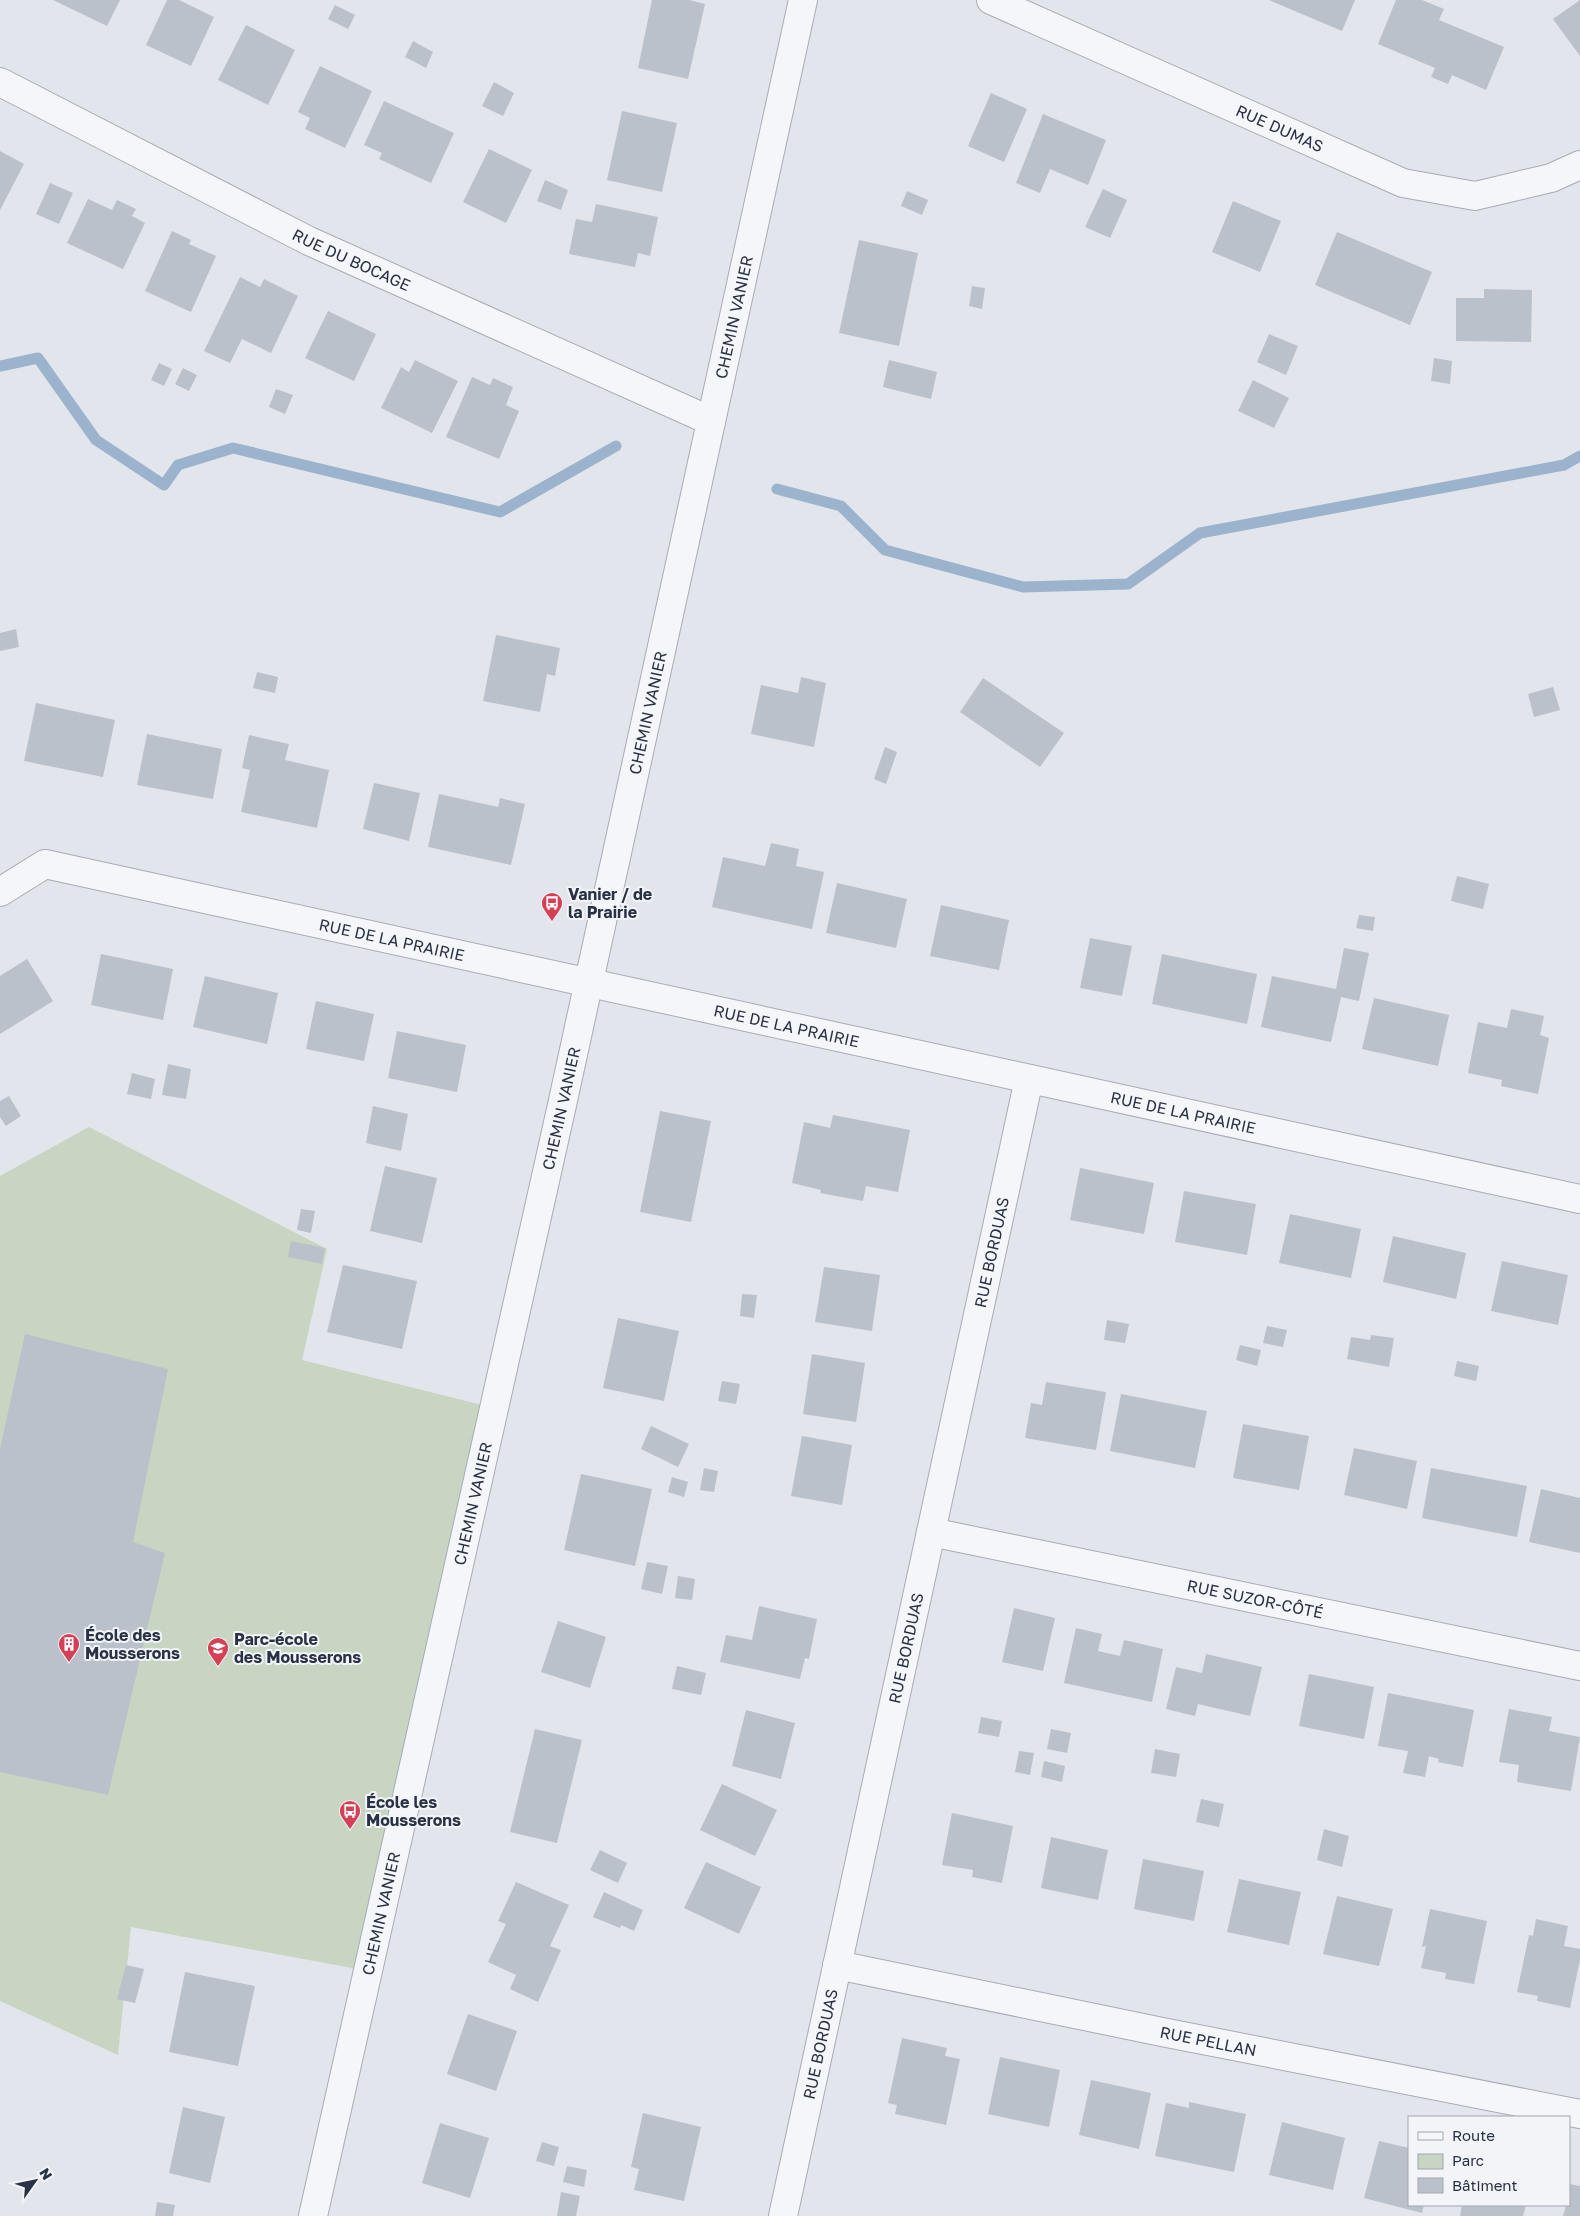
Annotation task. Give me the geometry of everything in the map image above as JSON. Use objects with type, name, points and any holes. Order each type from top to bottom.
[{"type":"street","name":"CHEMIN VANIER","points":[[313,2216],[588,984],[803,0]]},
{"type":"street","name":"RUE DUMAS","points":[[990,0],[1403,183],[1475,196],[1550,178],[1580,165]]},
{"type":"street","name":"RUE DU BOCAGE","points":[[0,82],[309,241],[711,421]]},
{"type":"street","name":"RUE DE LA PRAIRIE","points":[[0,892],[45,864],[1580,1199]]},
{"type":"street","name":"RUE BORDUAS","points":[[783,2216],[1029,1079]]},
{"type":"street","name":"RUE SUZOR-CÔTÉ","points":[[931,1532],[1580,1666]]},
{"type":"street","name":"RUE PELLAN","points":[[838,1965],[1162,2032],[1580,2114]]},
{"type":"green space","name":"Parc-école des Mousserons","points":[[89,1127],[327,1249],[302,1360],[494,1408],[368,1971],[131,1927],[118,2055],[0,2001],[0,1176]]},
{"type":"building","points":[[53,0],[120,0],[107,26]]},
{"type":"building","points":[[167,0],[179,0],[214,17],[191,66],[146,45]]},
{"type":"building","points":[[652,0],[689,0],[705,4],[688,79],[638,68]]},
{"type":"building","points":[[1269,0],[1355,0],[1342,31]]},
{"type":"building","points":[[1396,0],[1422,0],[1444,9],[1439,20],[1504,47],[1486,90],[1452,75],[1448,84],[1431,77],[1435,68],[1378,44]]},
{"type":"building","points":[[1580,0],[1580,56],[1553,19]]},
{"type":"building","points":[[335,5],[355,15],[348,29],[328,19]]},
{"type":"building","points":[[246,25],[295,50],[268,105],[218,80]]},
{"type":"building","points":[[413,41],[433,52],[426,68],[405,57]]},
{"type":"building","points":[[320,66],[372,91],[345,148],[305,129],[310,118],[298,112]]},
{"type":"building","points":[[494,82],[514,93],[503,116],[482,106]]},
{"type":"building","points":[[991,93],[1027,109],[1004,162],[968,146]]},
{"type":"building","points":[[384,101],[454,133],[431,183],[379,159],[382,153],[364,145]]},
{"type":"building","points":[[622,111],[677,123],[662,192],[607,180]]},
{"type":"building","points":[[1043,114],[1106,140],[1088,185],[1050,169],[1040,193],[1016,183]]},
{"type":"building","points":[[489,149],[532,170],[506,223],[463,202]]},
{"type":"building","points":[[0,151],[24,164],[0,210]]},
{"type":"building","points":[[545,180],[568,190],[561,210],[537,201]]},
{"type":"building","points":[[50,183],[73,193],[59,224],[36,214]]},
{"type":"building","points":[[1103,189],[1127,200],[1110,238],[1085,227]]},
{"type":"building","points":[[907,191],[928,200],[922,215],[901,206]]},
{"type":"building","points":[[88,199],[112,210],[117,200],[136,209],[132,216],[145,223],[123,269],[67,243]]},
{"type":"building","points":[[1233,201],[1281,221],[1260,272],[1212,252]]},
{"type":"building","points":[[596,204],[658,217],[650,256],[638,253],[635,267],[569,254],[576,219],[592,222]]},
{"type":"building","points":[[172,231],[191,240],[189,244],[216,256],[191,312],[145,291]]},
{"type":"building","points":[[1337,232],[1432,272],[1410,325],[1315,285]]},
{"type":"building","points":[[859,240],[918,253],[899,346],[839,333]]},
{"type":"building","points":[[240,277],[260,287],[264,279],[298,296],[271,353],[242,339],[230,363],[204,351]]},
{"type":"building","points":[[972,286],[985,288],[982,309],[969,306]]},
{"type":"building","points":[[1484,289],[1532,290],[1531,342],[1456,341],[1456,298],[1484,298]]},
{"type":"building","points":[[328,311],[376,334],[354,381],[305,358]]},
{"type":"building","points":[[1269,334],[1298,346],[1286,375],[1257,362]]},
{"type":"building","points":[[1434,358],[1452,361],[1450,384],[1431,381]]},
{"type":"building","points":[[415,360],[458,381],[432,433],[381,408],[401,367],[409,372]]},
{"type":"building","points":[[889,360],[937,372],[931,399],[883,387]]},
{"type":"building","points":[[159,363],[172,369],[164,386],[151,380]]},
{"type":"building","points":[[183,368],[197,375],[189,391],[175,384]]},
{"type":"building","points":[[472,377],[490,385],[493,378],[513,387],[506,405],[519,411],[499,459],[446,437]]},
{"type":"building","points":[[1253,380],[1289,398],[1274,428],[1238,411]]},
{"type":"building","points":[[276,389],[293,395],[285,414],[269,407]]},
{"type":"building","points":[[16,629],[19,647],[0,651],[0,633]]},
{"type":"building","points":[[496,635],[560,648],[555,676],[547,674],[540,712],[483,701]]},
{"type":"building","points":[[257,672],[278,677],[275,693],[253,688]]},
{"type":"building","points":[[801,677],[826,683],[814,747],[751,734],[761,685],[798,693]]},
{"type":"building","points":[[983,678],[1064,733],[1040,767],[960,712]]},
{"type":"building","points":[[1553,687],[1560,710],[1534,717],[1528,694]]},
{"type":"building","points":[[36,703],[115,720],[103,777],[24,761]]},
{"type":"building","points":[[147,734],[222,749],[213,799],[137,785]]},
{"type":"building","points":[[249,735],[289,744],[285,760],[329,770],[317,828],[241,812],[250,770],[242,768]]},
{"type":"building","points":[[885,747],[897,752],[886,784],[874,779]]},
{"type":"building","points":[[374,783],[420,793],[409,841],[363,829]]},
{"type":"building","points":[[439,794],[498,807],[500,798],[525,804],[511,865],[428,847]]},
{"type":"building","points":[[771,843],[799,849],[796,866],[824,872],[812,929],[712,907],[723,857],[765,866]]},
{"type":"building","points":[[1457,876],[1489,884],[1483,909],[1451,901]]},
{"type":"building","points":[[837,883],[907,899],[896,948],[826,933]]},
{"type":"building","points":[[941,905],[1009,920],[999,970],[930,956]]},
{"type":"building","points":[[1359,915],[1375,917],[1373,931],[1356,928]]},
{"type":"building","points":[[1090,938],[1132,946],[1122,996],[1080,988]]},
{"type":"building","points":[[1344,948],[1369,953],[1359,1001],[1341,997],[1331,1042],[1261,1027],[1272,976],[1336,989]]},
{"type":"building","points":[[101,954],[173,969],[163,1020],[91,1005]]},
{"type":"building","points":[[1162,954],[1257,974],[1247,1024],[1152,1004]]},
{"type":"building","points":[[27,959],[53,1001],[0,1034],[0,976]]},
{"type":"building","points":[[205,976],[278,993],[267,1044],[193,1027]]},
{"type":"building","points":[[1374,998],[1449,1015],[1438,1066],[1362,1049]]},
{"type":"building","points":[[316,1001],[374,1014],[364,1061],[306,1049]]},
{"type":"building","points":[[1511,1009],[1544,1016],[1540,1035],[1549,1038],[1538,1094],[1501,1086],[1502,1080],[1468,1073],[1478,1022],[1507,1028]]},
{"type":"building","points":[[397,1031],[466,1045],[457,1092],[388,1078]]},
{"type":"building","points":[[168,1064],[191,1069],[186,1099],[162,1095]]},
{"type":"building","points":[[132,1073],[155,1079],[151,1099],[127,1094]]},
{"type":"building","points":[[9,1096],[21,1116],[6,1126],[0,1117],[0,1101]]},
{"type":"building","points":[[373,1106],[408,1114],[401,1151],[366,1143]]},
{"type":"building","points":[[660,1111],[711,1121],[691,1222],[640,1212]]},
{"type":"building","points":[[833,1115],[910,1130],[898,1192],[866,1186],[863,1201],[820,1193],[821,1190],[792,1183],[804,1122],[830,1128]]},
{"type":"building","points":[[385,1166],[437,1178],[422,1243],[370,1231]]},
{"type":"building","points":[[1080,1168],[1154,1183],[1144,1234],[1070,1220]]},
{"type":"building","points":[[1184,1191],[1256,1204],[1247,1255],[1175,1242]]},
{"type":"building","points":[[301,1209],[315,1211],[311,1233],[297,1230]]},
{"type":"building","points":[[1290,1214],[1361,1229],[1351,1278],[1279,1263]]},
{"type":"building","points":[[1393,1236],[1466,1253],[1456,1299],[1383,1282]]},
{"type":"building","points":[[291,1241],[325,1248],[322,1264],[288,1257]]},
{"type":"building","points":[[1502,1261],[1568,1275],[1558,1325],[1491,1311]]},
{"type":"building","points":[[343,1265],[417,1281],[402,1349],[327,1332]]},
{"type":"building","points":[[824,1267],[880,1275],[872,1331],[815,1322]]},
{"type":"building","points":[[742,1294],[757,1295],[754,1318],[740,1316]]},
{"type":"building","points":[[618,1318],[679,1331],[664,1401],[603,1388]]},
{"type":"building","points":[[1107,1320],[1129,1324],[1125,1343],[1104,1340]]},
{"type":"building","points":[[1267,1326],[1287,1330],[1283,1347],[1263,1343]]},
{"type":"building","name":"École des Mousserons","points":[[25,1334],[168,1369],[133,1542],[165,1553],[108,1795],[0,1772],[0,1449]]},
{"type":"building","points":[[1371,1335],[1394,1338],[1389,1367],[1347,1359],[1351,1337],[1370,1340]]},
{"type":"building","points":[[1240,1345],[1261,1350],[1257,1366],[1236,1360]]},
{"type":"building","points":[[812,1354],[865,1363],[856,1422],[803,1414]]},
{"type":"building","points":[[1457,1361],[1479,1366],[1476,1381],[1454,1376]]},
{"type":"building","points":[[722,1381],[740,1384],[736,1404],[718,1401]]},
{"type":"building","points":[[1046,1382],[1106,1392],[1096,1450],[1025,1438],[1031,1403],[1042,1405]]},
{"type":"building","points":[[1121,1394],[1207,1411],[1195,1468],[1110,1451]]},
{"type":"building","points":[[1243,1424],[1309,1436],[1299,1490],[1233,1478]]},
{"type":"building","points":[[651,1426],[689,1444],[678,1467],[641,1449]]},
{"type":"building","points":[[802,1436],[852,1445],[842,1505],[791,1496]]},
{"type":"building","points":[[1354,1448],[1417,1461],[1407,1509],[1344,1495]]},
{"type":"building","points":[[704,1468],[718,1471],[714,1492],[700,1490]]},
{"type":"building","points":[[1431,1468],[1527,1486],[1517,1537],[1422,1518]]},
{"type":"building","points":[[581,1474],[652,1489],[635,1566],[564,1550]]},
{"type":"building","points":[[672,1477],[688,1482],[684,1497],[668,1492]]},
{"type":"building","points":[[1541,1489],[1580,1498],[1580,1553],[1529,1542]]},
{"type":"building","points":[[647,1562],[668,1566],[662,1594],[641,1589]]},
{"type":"building","points":[[678,1576],[695,1579],[692,1600],[675,1598]]},
{"type":"building","points":[[759,1606],[817,1619],[809,1659],[805,1658],[800,1679],[720,1662],[726,1635],[752,1640]]},
{"type":"building","points":[[1014,1608],[1055,1618],[1043,1671],[1002,1662]]},
{"type":"building","points":[[558,1621],[606,1637],[590,1688],[541,1672]]},
{"type":"building","points":[[1076,1628],[1102,1634],[1098,1651],[1120,1656],[1124,1640],[1163,1649],[1152,1702],[1064,1683]]},
{"type":"building","points":[[1206,1654],[1262,1667],[1250,1716],[1198,1704],[1195,1716],[1166,1709],[1176,1667],[1202,1673]]},
{"type":"building","points":[[677,1666],[706,1673],[701,1695],[672,1689]]},
{"type":"building","points":[[1309,1674],[1374,1687],[1364,1739],[1299,1726]]},
{"type":"building","points":[[1388,1693],[1474,1710],[1463,1767],[1438,1762],[1439,1759],[1429,1756],[1425,1777],[1403,1773],[1408,1751],[1378,1746]]},
{"type":"building","points":[[1509,1709],[1552,1717],[1549,1731],[1580,1737],[1571,1791],[1517,1782],[1519,1765],[1499,1762]]},
{"type":"building","points":[[746,1710],[795,1723],[781,1779],[732,1766]]},
{"type":"building","points":[[981,1717],[1002,1721],[999,1737],[978,1733]]},
{"type":"building","points":[[535,1729],[582,1740],[557,1843],[510,1832]]},
{"type":"building","points":[[1051,1729],[1071,1733],[1067,1753],[1047,1749]]},
{"type":"building","points":[[1155,1749],[1180,1754],[1176,1777],[1151,1773]]},
{"type":"building","points":[[1019,1751],[1034,1753],[1030,1775],[1015,1772]]},
{"type":"building","points":[[1044,1761],[1065,1766],[1062,1782],[1041,1777]]},
{"type":"building","points":[[722,1784],[777,1810],[755,1856],[700,1830]]},
{"type":"building","points":[[1201,1799],[1224,1804],[1219,1827],[1196,1822]]},
{"type":"building","points":[[952,1813],[1013,1826],[1002,1883],[972,1877],[973,1870],[942,1865]]},
{"type":"building","points":[[1324,1829],[1349,1836],[1342,1867],[1317,1860]]},
{"type":"building","points":[[1051,1837],[1108,1850],[1098,1900],[1041,1888]]},
{"type":"building","points":[[600,1850],[627,1863],[618,1883],[590,1870]]},
{"type":"building","points":[[1143,1859],[1204,1871],[1194,1921],[1134,1909]]},
{"type":"building","points":[[706,1862],[761,1887],[739,1934],[684,1908]]},
{"type":"building","points":[[1239,1879],[1301,1892],[1289,1945],[1227,1932]]},
{"type":"building","points":[[516,1882],[569,1905],[550,1946],[561,1950],[538,2002],[510,1989],[516,1975],[488,1962],[506,1924],[498,1921]]},
{"type":"building","points":[[604,1892],[643,1910],[634,1931],[621,1925],[620,1928],[593,1917]]},
{"type":"building","points":[[1337,1896],[1393,1909],[1379,1966],[1323,1954]]},
{"type":"building","points":[[1430,1909],[1487,1921],[1474,1984],[1445,1979],[1446,1973],[1421,1968],[1426,1946],[1422,1947]]},
{"type":"building","points":[[1536,1919],[1568,1926],[1564,1946],[1580,1949],[1580,1960],[1570,2008],[1537,2001],[1538,1996],[1517,1992],[1529,1935],[1533,1936]]},
{"type":"building","points":[[126,1965],[144,1969],[135,2003],[117,1999]]},
{"type":"building","points":[[185,1972],[255,1986],[238,2066],[169,2052]]},
{"type":"building","points":[[468,2014],[517,2031],[496,2091],[447,2074]]},
{"type":"building","points":[[902,2038],[947,2048],[945,2056],[960,2059],[946,2125],[895,2114],[897,2105],[888,2103]]},
{"type":"building","points":[[1000,2057],[1060,2070],[1049,2127],[988,2114]]},
{"type":"building","points":[[1091,2080],[1151,2093],[1139,2149],[1079,2135]]},
{"type":"building","points":[[1189,2102],[1246,2114],[1234,2172],[1155,2156],[1166,2103],[1189,2108]]},
{"type":"building","points":[[183,2107],[225,2117],[210,2183],[169,2173]]},
{"type":"building","points":[[643,2113],[701,2127],[684,2201],[634,2190],[639,2169],[631,2167]]},
{"type":"building","points":[[1282,2122],[1345,2138],[1333,2190],[1269,2175]]},
{"type":"building","points":[[440,2123],[489,2138],[470,2198],[422,2183]]},
{"type":"building","points":[[1379,2141],[1408,2148],[1408,2206],[1424,2206],[1422,2213],[1364,2198]]},
{"type":"building","points":[[542,2142],[559,2147],[554,2166],[536,2161]]},
{"type":"building","points":[[567,2166],[587,2170],[584,2187],[563,2182]]},
{"type":"building","points":[[1570,2184],[1580,2186],[1580,2216],[1563,2216],[1566,2206],[1570,2206]]},
{"type":"building","points":[[561,2192],[580,2196],[576,2216],[557,2216]]},
{"type":"building","points":[[157,2202],[175,2205],[173,2216],[155,2216]]},
{"type":"building","points":[[1462,2206],[1526,2206],[1523,2216],[1460,2216]]},
{"type":"waterway","points":[[0,366],[38,358],[96,440],[164,485],[178,465],[233,448],[500,512],[616,446]]},
{"type":"waterway","points":[[777,489],[841,506],[885,550],[1023,587],[1128,584],[1200,533],[1564,465],[1580,456]]},
{"type":"place","name":"Vanier / de la Prairie","points":[[552,922]]},
{"type":"place","name":"École des Mousserons","points":[[69,1663]]},
{"type":"place","name":"Parc-école des Mousserons","points":[[218,1667]]},
{"type":"place","name":"École les Mousserons","points":[[350,1830]]}]
